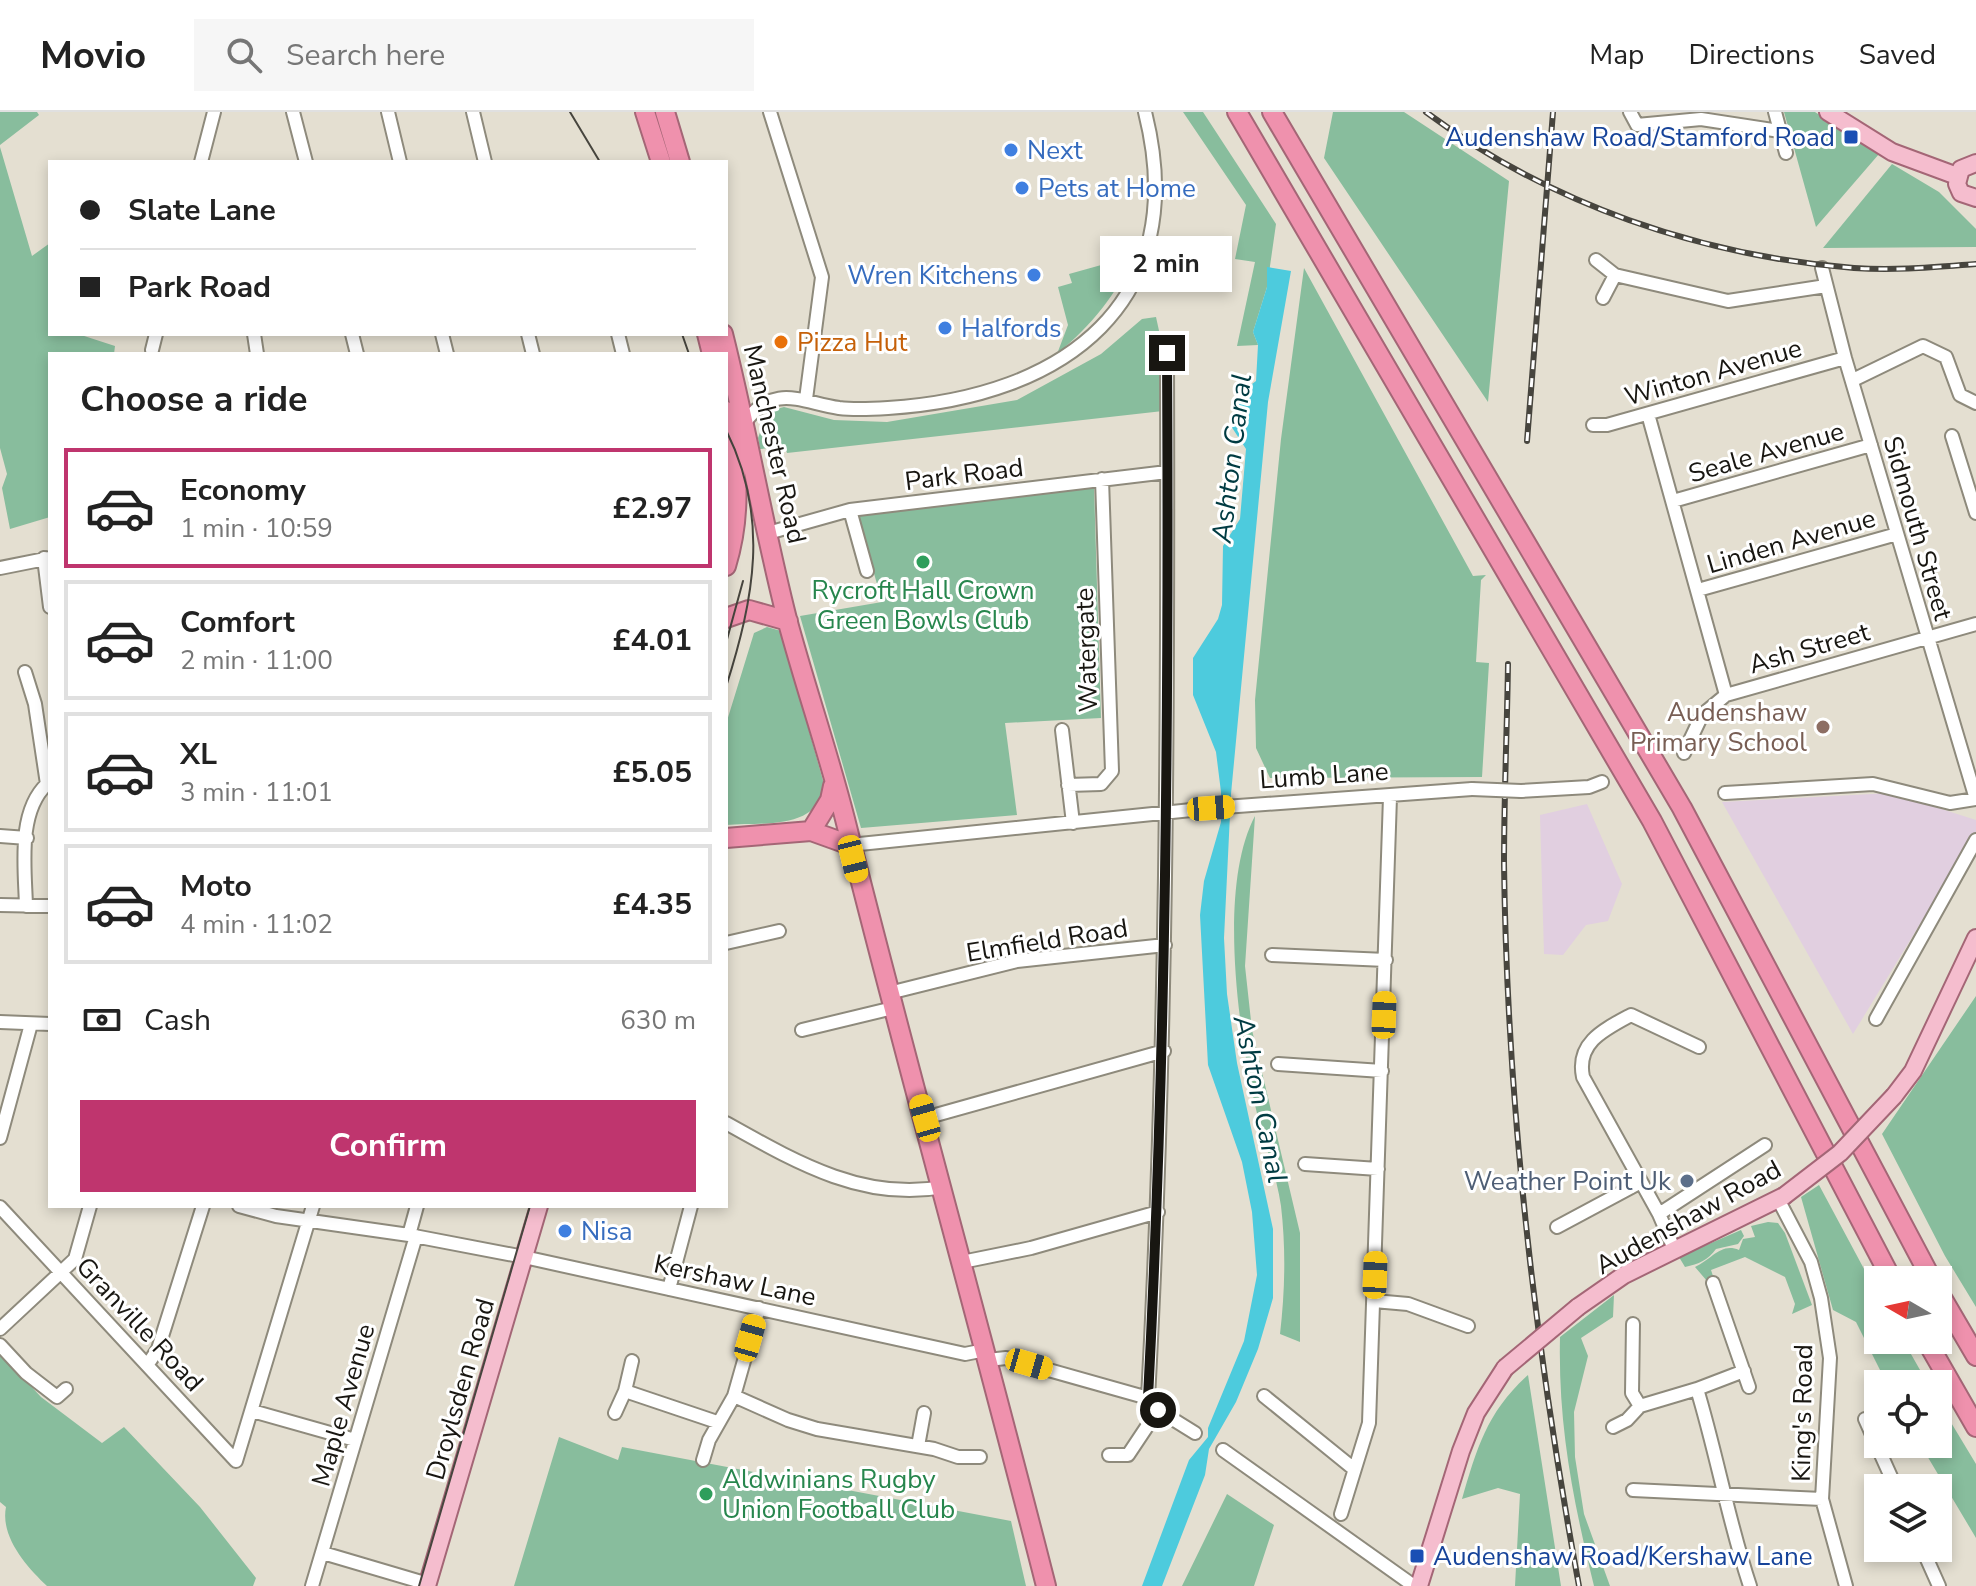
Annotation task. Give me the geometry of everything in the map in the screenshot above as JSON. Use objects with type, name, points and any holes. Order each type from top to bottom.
[{"type":"highway","points":[[645,112],[660,160]]},
{"type":"highway","points":[[665,112],[679,160]]},
{"type":"highway","points":[[1229,112],[1262,157]]},
{"type":"highway","points":[[1237,112],[1652,821],[1885,1266]]},
{"type":"highway","points":[[1272,112],[1682,808],[1925,1266]]},
{"type":"highway","points":[[1285,112],[1314,183]]},
{"type":"highway","name":"Manchester Road","points":[[728,354],[788,621],[925,1118],[1046,1586]]},
{"type":"highway","name":"Manchester Road","points":[[728,419],[735,449],[737,500],[730,536]]},
{"type":"highway","points":[[730,536],[768,533]]},
{"type":"highway","points":[[728,617],[749,610],[788,621]]},
{"type":"highway","points":[[811,831],[830,800],[833,786]]},
{"type":"highway","name":"Lumb Lane","points":[[728,838],[811,831],[850,845]]},
{"type":"highway","points":[[1952,1315],[1976,1356]]},
{"type":"highway","points":[[1934,1354],[1976,1427]]},
{"type":"main road","points":[[1828,112],[1892,152],[1957,176]]},
{"type":"main road","points":[[1957,176],[1968,164],[1976,163]]},
{"type":"main road","points":[[1957,176],[1961,193],[1976,198]]},
{"type":"main road","name":"Audenshaw Road","points":[[1417,1586],[1476,1413],[1505,1368],[1578,1307],[1624,1275],[1781,1198],[1840,1153],[1894,1096],[1913,1071],[1976,938]]},
{"type":"main road","name":"Droylsden Road","points":[[428,1585],[538,1208]]},
{"type":"street","points":[[202,160],[214,112]]},
{"type":"street","points":[[293,112],[305,160]]},
{"type":"street","points":[[388,112],[400,160]]},
{"type":"street","points":[[473,112],[485,160]]},
{"type":"street","points":[[770,112],[822,277],[806,399]]},
{"type":"street","points":[[745,422],[759,406],[776,399],[806,399],[849,409],[940,402],[1021,379],[1084,346],[1118,310],[1143,266],[1154,194],[1154,160],[1145,112]]},
{"type":"street","points":[[1630,112],[1637,125],[1701,119],[1780,131]]},
{"type":"street","points":[[1775,112],[1786,153]]},
{"type":"street","points":[[1596,260],[1615,275],[1728,301],[1826,286]]},
{"type":"street","name":"Sidmouth Street","points":[[1822,268],[1845,358],[1976,799]]},
{"type":"street","points":[[1603,298],[1615,275]]},
{"type":"street","points":[[152,350],[156,336]]},
{"type":"street","points":[[1853,380],[1923,346],[1946,357],[1961,398],[1976,403]]},
{"type":"street","points":[[1167,353],[1168,814],[1164,1051],[1148,1398],[1158,1410],[1195,1433]]},
{"type":"street","name":"Winton Avenue","points":[[1593,425],[1648,414],[1845,358]]},
{"type":"street","points":[[1648,414],[1726,695]]},
{"type":"street","points":[[1952,436],[1976,513]]},
{"type":"street","name":"Seale Avenue","points":[[1673,501],[1871,445]]},
{"type":"street","name":"Park Road","points":[[768,533],[850,510],[1167,472]]},
{"type":"street","name":"Watergate","points":[[1068,785],[1101,784],[1112,771],[1102,479]]},
{"type":"street","points":[[850,510],[867,571]]},
{"type":"street","name":"Linden Avenue","points":[[1698,590],[1897,534]]},
{"type":"street","points":[[0,568],[47,558]]},
{"type":"street","name":"Ash Street","points":[[1684,753],[1702,715],[1726,695],[1976,624]]},
{"type":"street","points":[[25,672],[35,704],[48,778]]},
{"type":"street","name":"Watergate","points":[[1062,730],[1073,823]]},
{"type":"street","name":"Lumb Lane","points":[[850,845],[1211,808],[1472,789],[1521,791],[1589,787],[1602,782]]},
{"type":"street","points":[[1725,793],[1873,784],[1950,803],[1976,799]]},
{"type":"street","points":[[26,906],[27,838],[36,795],[48,785]]},
{"type":"street","points":[[1341,1514],[1369,1423],[1390,797]]},
{"type":"street","points":[[0,836],[27,838]]},
{"type":"street","points":[[1876,1019],[1976,840]]},
{"type":"street","points":[[0,905],[48,906]]},
{"type":"street","points":[[728,943],[779,931]]},
{"type":"street","name":"Elmfield Road","points":[[802,1030],[1017,961],[1165,945]]},
{"type":"street","points":[[1272,955],[1386,960]]},
{"type":"street","points":[[1675,1251],[1659,1214],[1583,1077],[1580,1061],[1585,1046],[1631,1015],[1699,1047]]},
{"type":"street","points":[[0,1022],[48,1024]]},
{"type":"street","points":[[0,1138],[31,1024]]},
{"type":"street","points":[[925,1118],[1164,1051]]},
{"type":"street","points":[[1278,1064],[1382,1071]]},
{"type":"street","points":[[728,1124],[824,1175],[890,1191],[943,1187]]},
{"type":"street","name":"Audenshaw Road","points":[[1659,1214],[1765,1145]]},
{"type":"street","points":[[1305,1164],[1378,1169]]},
{"type":"street","points":[[1557,1227],[1641,1182]]},
{"type":"street","name":"King's Road","points":[[1781,1198],[1811,1262],[1828,1343],[1830,1372],[1822,1499],[1846,1586]]},
{"type":"street","name":"Granville Road","points":[[0,1207],[236,1461],[252,1411]]},
{"type":"street","points":[[0,1329],[75,1259],[89,1208]]},
{"type":"street","points":[[148,1364],[158,1349],[202,1208]]},
{"type":"street","name":"Kershaw Lane","points":[[248,1208],[524,1257],[965,1354],[1006,1358],[1148,1398]]},
{"type":"street","points":[[312,1208],[252,1411],[355,1440]]},
{"type":"street","name":"Maple Avenue","points":[[312,1586],[412,1236],[417,1208]]},
{"type":"street","points":[[669,1289],[690,1208]]},
{"type":"street","points":[[962,1262],[1031,1248],[1158,1212]]},
{"type":"street","points":[[1713,1283],[1749,1387]]},
{"type":"street","points":[[1374,1301],[1408,1304],[1468,1326]]},
{"type":"street","points":[[703,1460],[717,1422],[734,1396],[759,1308]]},
{"type":"street","points":[[1633,1324],[1632,1393],[1640,1406]]},
{"type":"street","points":[[0,1345],[26,1373],[57,1397],[66,1389]]},
{"type":"street","points":[[615,1413],[625,1391],[632,1361]]},
{"type":"street","points":[[1613,1427],[1627,1420],[1640,1406],[1744,1371]]},
{"type":"street","points":[[1697,1389],[1722,1472],[1722,1492],[1750,1586]]},
{"type":"street","points":[[625,1391],[717,1422]]},
{"type":"street","points":[[734,1396],[817,1429],[918,1446],[958,1457],[980,1457]]},
{"type":"street","points":[[1264,1396],[1354,1469]]},
{"type":"street","points":[[1109,1455],[1128,1455],[1158,1410]]},
{"type":"street","points":[[918,1446],[924,1413]]},
{"type":"street","points":[[1223,1450],[1417,1586]]},
{"type":"street","points":[[1633,1490],[1822,1499]]},
{"type":"street","points":[[323,1553],[428,1585]]},
{"type":"street","points":[[1928,1562],[1939,1586]]},
{"type":"shaded area","points":[[1891,793],[1976,820],[1976,832],[1853,1034],[1722,802]]},
{"type":"shaded area","points":[[1587,804],[1622,884],[1608,921],[1586,925],[1563,955],[1544,954],[1540,815]]},
{"type":"green space","points":[[0,112],[37,112],[39,115],[0,145]]},
{"type":"green space","points":[[1183,112],[1203,112],[1276,224],[1267,287],[1253,332],[1258,345],[1237,346],[1255,262],[1235,259],[1246,205]]},
{"type":"green space","points":[[1333,112],[1404,112],[1509,181],[1488,402],[1324,158]]},
{"type":"green space","points":[[1784,112],[1815,112],[1879,154],[1816,227]]},
{"type":"green space","points":[[0,147],[32,256],[48,244],[48,336],[84,336],[115,346],[114,352],[48,352],[48,518],[10,529],[2,488],[7,474],[0,448]]},
{"type":"green space","points":[[1892,164],[1939,192],[1976,229],[1976,247],[1823,248]]},
{"type":"green space","points":[[1141,236],[1108,301],[1085,329],[1057,354],[1068,325],[1058,287],[1072,283],[1069,274],[1112,262]]},
{"type":"green space","points":[[1304,268],[1473,576],[1486,575],[1481,580],[1476,662],[1489,663],[1482,777],[1270,778],[1256,748],[1255,700],[1281,439]]},
{"type":"green space","points":[[1156,317],[1163,349],[1163,411],[787,453],[785,447],[760,449],[758,438],[768,411],[784,407],[834,420],[887,422],[1017,400],[1101,354],[1142,319]]},
{"type":"green space","points":[[1094,486],[1101,718],[1005,723],[1017,815],[861,828],[800,616],[882,602],[858,516]]},
{"type":"green space","points":[[767,627],[781,631],[824,784],[820,799],[812,810],[800,817],[771,823],[728,825],[728,718],[754,633]]},
{"type":"green space","points":[[1255,816],[1245,966],[1252,1030],[1300,1233],[1300,1342],[1280,1334],[1284,1270],[1281,1206],[1255,1105],[1238,998],[1234,918],[1237,880],[1244,845]]},
{"type":"green space","points":[[1976,996],[1976,1307],[1945,1256],[1882,1134]]},
{"type":"green space","points":[[1819,1185],[1864,1269],[1864,1338],[1856,1322],[1833,1310],[1801,1197]]},
{"type":"green space","points":[[1778,1223],[1785,1233],[1812,1305],[1792,1314],[1795,1304],[1785,1277],[1745,1257],[1711,1270],[1714,1279],[1707,1281],[1695,1267],[1721,1250],[1739,1250],[1743,1239],[1755,1237],[1751,1226]]},
{"type":"green space","points":[[1741,1230],[1744,1236],[1738,1244],[1716,1249],[1699,1263],[1685,1267],[1679,1257]]},
{"type":"green space","points":[[1614,1295],[1613,1317],[1581,1338],[1588,1356],[1574,1412],[1575,1457],[1584,1514],[1610,1586],[1594,1586],[1568,1463],[1560,1337]]},
{"type":"green space","points":[[0,1353],[41,1397],[102,1443],[124,1427],[200,1507],[256,1578],[253,1586],[47,1586],[17,1551],[7,1529],[6,1507],[0,1502]]},
{"type":"green space","points":[[1872,1354],[1911,1354],[1920,1370],[1880,1370]]},
{"type":"green space","points":[[1528,1375],[1561,1586],[1515,1586],[1520,1494],[1498,1488],[1462,1499],[1485,1432],[1502,1403]]},
{"type":"green space","points":[[1952,1424],[1976,1464],[1976,1538],[1952,1498],[1952,1474],[1938,1474],[1928,1458],[1952,1458]]},
{"type":"green space","name":"Aldwinians Rugby Union Football Club","points":[[559,1437],[618,1460],[622,1447],[1011,1521],[1026,1586],[514,1586]]},
{"type":"green space","points":[[1227,1494],[1274,1525],[1254,1586],[1182,1586]]},
{"type":"water","points":[[1267,267],[1291,271],[1268,402],[1231,794],[1224,938],[1227,994],[1237,1063],[1273,1229],[1273,1298],[1258,1349],[1236,1402],[1209,1449],[1205,1475],[1162,1586],[1142,1586],[1189,1460],[1208,1437],[1208,1428],[1244,1341],[1257,1275],[1252,1212],[1242,1162],[1208,1065],[1200,915],[1204,881],[1221,822],[1221,792],[1216,752],[1193,695],[1193,658],[1218,619],[1222,605],[1223,546],[1240,519],[1246,449],[1231,426],[1235,405],[1242,402],[1248,387],[1256,381],[1258,345],[1253,332],[1267,287]]},
{"type":"tram line","points":[[570,112],[599,160]]},
{"type":"tram line","points":[[683,336],[688,352]]},
{"type":"tram line","points":[[728,435],[740,463],[753,527],[750,590],[728,680]]},
{"type":"tram line","points":[[728,636],[743,581]]},
{"type":"tram line","points":[[419,1586],[529,1208]]},
{"type":"railway","points":[[1426,112],[1473,145],[1523,174],[1575,199],[1684,238],[1740,252],[1854,268],[1900,269],[1976,264]]},
{"type":"railway","points":[[1527,441],[1553,112]]},
{"type":"railway","points":[[1508,664],[1504,864],[1517,1136],[1549,1407],[1579,1586]]},
{"type":"place","name":"Audenshaw Road/Stamford Road","points":[[1851,137]]},
{"type":"place","name":"Next","points":[[1011,150]]},
{"type":"place","name":"Pets at Home","points":[[1022,188]]},
{"type":"place","name":"Wren Kitchens","points":[[1034,275]]},
{"type":"place","name":"Halfords","points":[[945,328]]},
{"type":"place","name":"Pizza Hut","points":[[781,342]]},
{"type":"place","name":"Rycroft Hall Crown Green Bowls Club","points":[[923,562]]},
{"type":"place","name":"Audenshaw Primary School","points":[[1823,727]]},
{"type":"place","name":"Weather Point Uk","points":[[1687,1181]]},
{"type":"place","name":"Nisa","points":[[565,1231]]},
{"type":"place","name":"Aldwinians Rugby Union Football Club","points":[[706,1494]]},
{"type":"place","name":"Audenshaw Road/Kershaw Lane","points":[[1417,1556]]},
{"type":"route","points":[[1158,1410],[1148,1398],[1164,1051],[1168,814],[1167,353]]},
{"type":"water label","name":"Ashton Canal","points":[[1231,458]]},
{"type":"water label","name":"Ashton Canal","points":[[1261,1099]]}]
